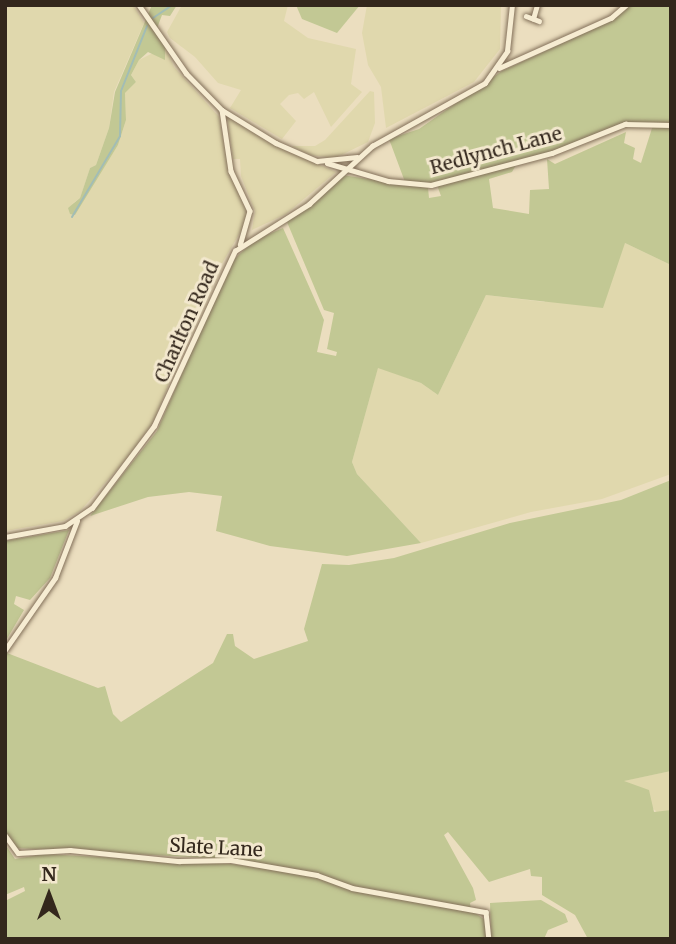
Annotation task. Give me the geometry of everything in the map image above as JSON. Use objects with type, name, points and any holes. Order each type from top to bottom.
[{"type":"street","name":"Redlynch Lane","points":[[139,5],[186,73],[222,110],[276,144],[343,171],[431,184],[552,153],[625,124],[671,125]]},
{"type":"street","name":"Charlton Road","points":[[77,521],[144,443],[173,388],[220,275],[240,246],[297,212],[357,157],[471,93],[499,68],[510,43],[512,5]]},
{"type":"street","points":[[526,16],[536,20],[537,5]]},
{"type":"street","points":[[499,68],[611,18],[626,5]]},
{"type":"street","points":[[222,110],[231,171],[250,211],[240,246]]},
{"type":"street","points":[[327,163],[357,157]]},
{"type":"street","points":[[245,232],[248,240]]},
{"type":"street","points":[[5,537],[52,530],[77,521]]},
{"type":"street","points":[[5,650],[55,578],[77,521]]},
{"type":"street","name":"Slate Lane","points":[[5,835],[18,853],[69,850],[179,861],[231,860],[305,872],[352,888],[486,912],[489,939]]},
{"type":"shaded area","points":[[5,5],[133,5],[144,23],[114,92],[109,128],[96,165],[90,168],[80,198],[72,204],[85,197],[118,145],[126,120],[125,93],[136,82],[131,75],[139,60],[165,47],[174,67],[219,117],[230,177],[242,193],[248,219],[207,289],[154,421],[129,456],[80,511],[63,521],[5,531]]},
{"type":"shaded area","points":[[182,5],[288,5],[284,21],[308,38],[356,49],[351,84],[362,92],[331,127],[314,92],[304,99],[298,93],[289,95],[280,104],[296,121],[282,139],[230,108],[241,90],[218,83],[195,57],[170,38],[167,32]]},
{"type":"shaded area","points":[[367,5],[501,5],[500,49],[474,82],[386,128],[381,87],[368,65],[362,33]]},
{"type":"shaded area","points":[[370,91],[374,92],[375,123],[368,142],[335,158],[309,155],[292,146],[315,146],[325,140]]},
{"type":"shaded area","points":[[227,116],[270,143],[336,172],[286,214],[252,230],[255,211],[241,176],[240,159],[233,159]]},
{"type":"shaded area","points":[[625,243],[671,265],[671,474],[602,499],[531,512],[421,543],[357,474],[352,462],[378,367],[421,383],[438,395],[486,295],[544,302]]},
{"type":"shaded area","points":[[671,771],[671,810],[659,814],[623,781]]},
{"type":"green space","points":[[152,5],[177,5],[170,16],[162,15],[156,31],[165,47],[165,60],[148,52],[139,60],[131,75],[136,82],[125,93],[126,120],[118,145],[75,215],[70,214],[68,208],[80,198],[90,168],[96,165],[109,128],[115,92]]},
{"type":"green space","points":[[296,5],[360,5],[337,33],[302,19]]},
{"type":"green space","points":[[629,5],[671,5],[671,123],[622,123],[551,152],[431,183],[405,182],[389,139],[419,129],[502,71],[595,28]]},
{"type":"green space","points":[[653,125],[671,129],[671,265],[625,243],[603,308],[486,295],[438,395],[421,383],[378,368],[352,462],[357,474],[421,543],[347,556],[270,546],[216,531],[222,496],[189,492],[148,497],[90,516],[157,431],[230,263],[255,240],[283,228],[324,320],[317,352],[336,356],[337,352],[327,349],[334,313],[324,310],[287,222],[342,175],[428,188],[429,198],[441,196],[437,185],[473,172],[516,165],[512,172],[489,179],[493,208],[529,214],[530,190],[549,189],[547,159],[555,164],[626,132],[624,143],[635,148],[633,159],[641,163]]},
{"type":"green space","points":[[671,480],[671,771],[624,781],[649,790],[654,812],[671,810],[671,939],[588,939],[575,915],[542,895],[542,877],[531,876],[530,869],[489,882],[448,832],[444,835],[473,888],[476,900],[470,903],[471,910],[485,920],[486,939],[5,939],[5,901],[25,891],[24,887],[5,895],[5,844],[15,859],[44,854],[232,864],[288,872],[289,868],[231,859],[14,848],[5,830],[7,653],[98,688],[105,686],[113,714],[121,722],[213,663],[227,634],[233,634],[235,646],[254,659],[308,641],[304,629],[322,564],[349,565],[394,558],[510,523],[621,500]]},
{"type":"green space","points":[[69,530],[50,578],[30,600],[16,596],[14,604],[24,610],[5,642],[5,541]]},
{"type":"green space","points":[[541,900],[565,914],[568,922],[548,930],[544,939],[491,939],[490,903]]},
{"type":"waterway","points":[[153,18],[172,5]]},
{"type":"waterway","points":[[72,217],[120,136],[121,91],[147,26]]}]
